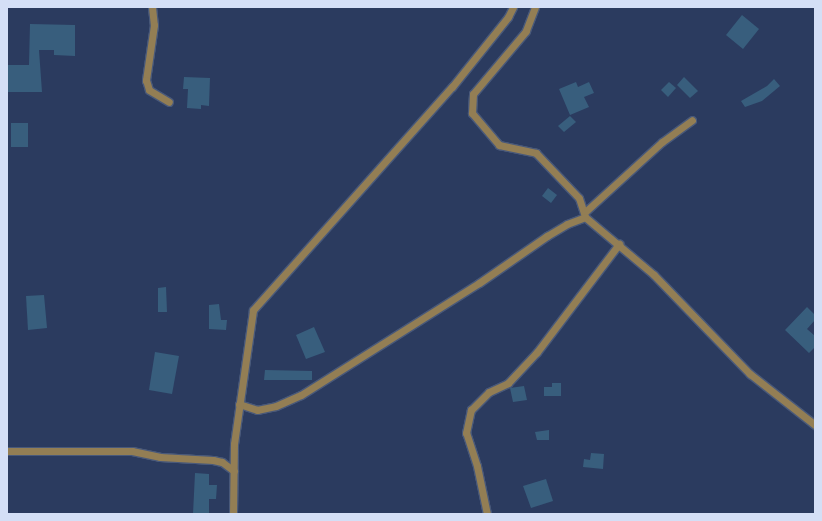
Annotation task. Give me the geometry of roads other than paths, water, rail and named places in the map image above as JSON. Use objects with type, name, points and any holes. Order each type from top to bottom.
[{"type":"street","points":[[152,7],[154,25],[146,80],[149,90],[169,102]]},
{"type":"street","points":[[233,514],[234,471],[239,404],[253,310],[452,87],[508,17],[513,7]]},
{"type":"street","points":[[535,7],[526,32],[473,94],[472,113],[499,144],[536,153],[579,198],[585,215],[654,275],[750,374],[815,425]]},
{"type":"street","points":[[239,404],[257,410],[276,406],[301,396],[459,296],[546,236],[585,215],[662,142],[692,120]]},
{"type":"street","points":[[487,514],[477,466],[466,433],[471,410],[489,392],[508,383],[536,352],[619,244]]},
{"type":"street","points":[[7,451],[132,451],[160,457],[213,460],[222,462],[234,471]]}]
